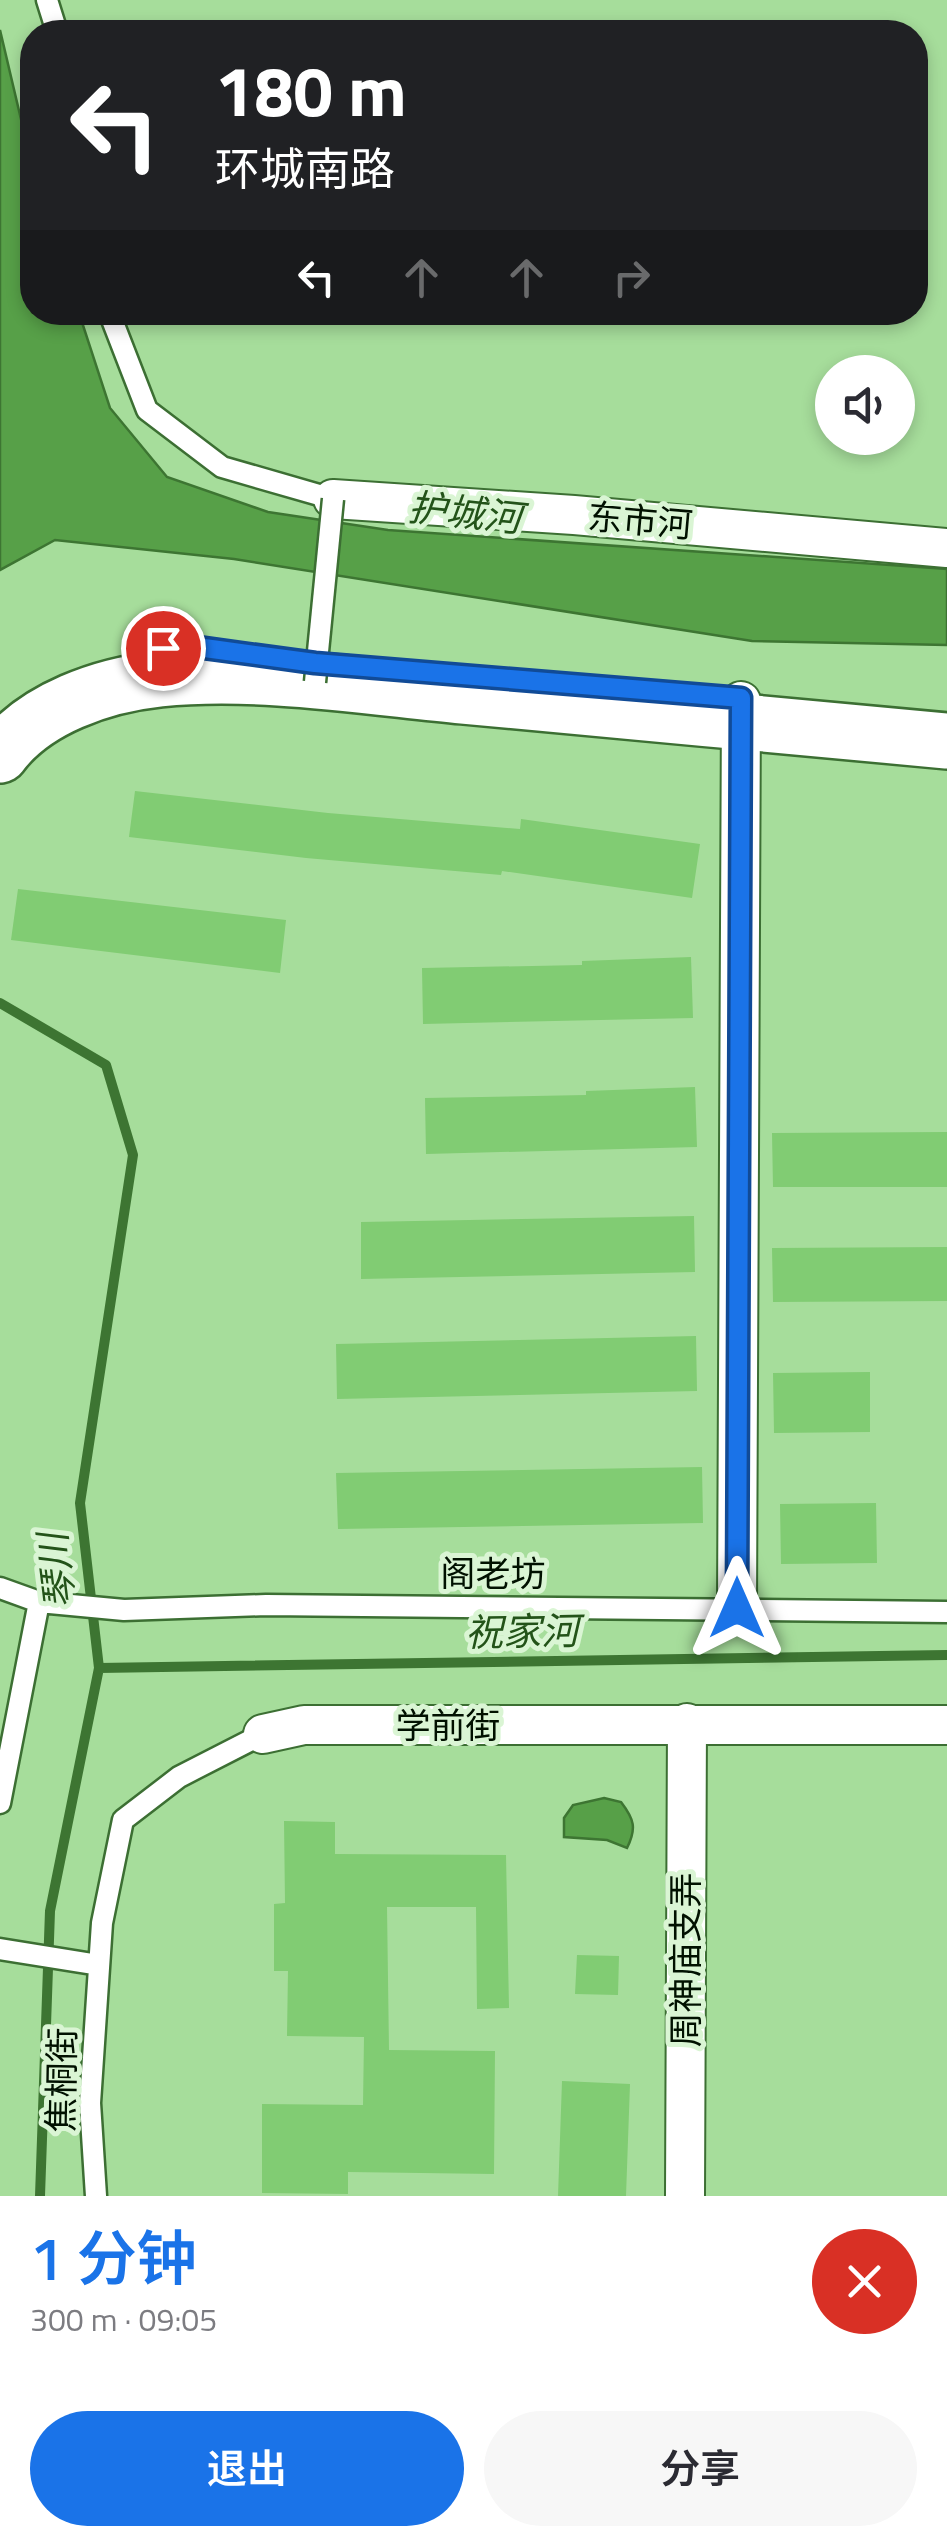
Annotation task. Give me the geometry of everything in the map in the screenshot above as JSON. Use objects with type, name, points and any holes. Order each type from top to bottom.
[{"type":"main road","points":[[0,725],[34,699],[90,667],[125,655],[197,647],[315,672],[741,710],[947,718]]},
{"type":"main road","points":[[0,755],[28,726],[55,709],[158,679],[315,672]]},
{"type":"main road","points":[[741,710],[947,741]]},
{"type":"street","name":"东市河","points":[[333,499],[574,515],[947,548]]},
{"type":"street","points":[[737,1608],[741,710]]},
{"type":"street","name":"周神庙支弄","points":[[685,2196],[688,1723]]},
{"type":"street","name":"学前街","points":[[263,1734],[304,1725],[947,1725]]},
{"type":"lane","points":[[114,325],[147,410],[222,468],[333,499],[315,672]]},
{"type":"lane","name":"阁老坊","points":[[0,1588],[39,1602],[124,1610],[266,1605],[947,1612]]},
{"type":"lane","points":[[0,1803],[39,1602]]},
{"type":"lane","name":"学前街","points":[[99,1965],[102,1923],[123,1820],[179,1777],[263,1734]]},
{"type":"lane","points":[[0,1949],[99,1965]]},
{"type":"lane","name":"焦桐街","points":[[96,2196],[90,2103],[99,1965]]},
{"type":"shaded area","points":[[0,30],[20,115],[20,325],[83,325],[110,408],[167,477],[268,512],[388,530],[947,569],[947,645],[752,641],[234,559],[55,540],[0,570]]},
{"type":"shaded area","points":[[604,1798],[621,1802],[631,1819],[633,1829],[627,1848],[607,1840],[564,1837],[564,1818],[573,1805]]},
{"type":"building","points":[[135,791],[520,829],[521,819],[700,844],[692,898],[502,871],[501,875],[306,858],[129,837]]},
{"type":"building","points":[[18,889],[286,920],[280,973],[11,940]]},
{"type":"building","points":[[691,957],[693,1018],[423,1024],[422,968],[582,965],[582,961]]},
{"type":"building","points":[[695,1087],[697,1147],[426,1154],[425,1098],[586,1095],[586,1091]]},
{"type":"building","points":[[947,1132],[947,1187],[773,1187],[772,1133]]},
{"type":"building","points":[[694,1216],[695,1272],[361,1279],[361,1222]]},
{"type":"building","points":[[947,1247],[947,1301],[773,1302],[772,1248]]},
{"type":"building","points":[[696,1336],[697,1391],[337,1399],[336,1344]]},
{"type":"building","points":[[870,1372],[870,1432],[774,1433],[773,1373]]},
{"type":"building","points":[[702,1467],[703,1523],[338,1529],[336,1473]]},
{"type":"building","points":[[876,1503],[877,1563],[781,1564],[780,1504]]},
{"type":"building","points":[[284,1821],[335,1822],[335,1854],[506,1855],[509,2008],[477,2009],[476,1907],[387,1907],[389,2050],[495,2051],[494,2174],[348,2172],[348,2194],[262,2193],[262,2104],[363,2105],[364,2037],[287,2036],[288,1971],[274,1971],[274,1904],[285,1903]]},
{"type":"building","points":[[577,1955],[619,1956],[618,1995],[575,1994]]},
{"type":"building","points":[[562,2081],[630,2084],[626,2196],[558,2196]]},
{"type":"waterway","name":"琴川","points":[[0,1003],[106,1065],[133,1155],[80,1503],[99,1668],[50,1911],[40,2196]]},
{"type":"waterway","name":"祝家河","points":[[99,1668],[947,1655]]},
{"type":"route","points":[[163,648],[197,647],[315,663],[741,698],[737,1608]]},
{"type":"water label","name":"护城河","points":[[465,513]]}]
